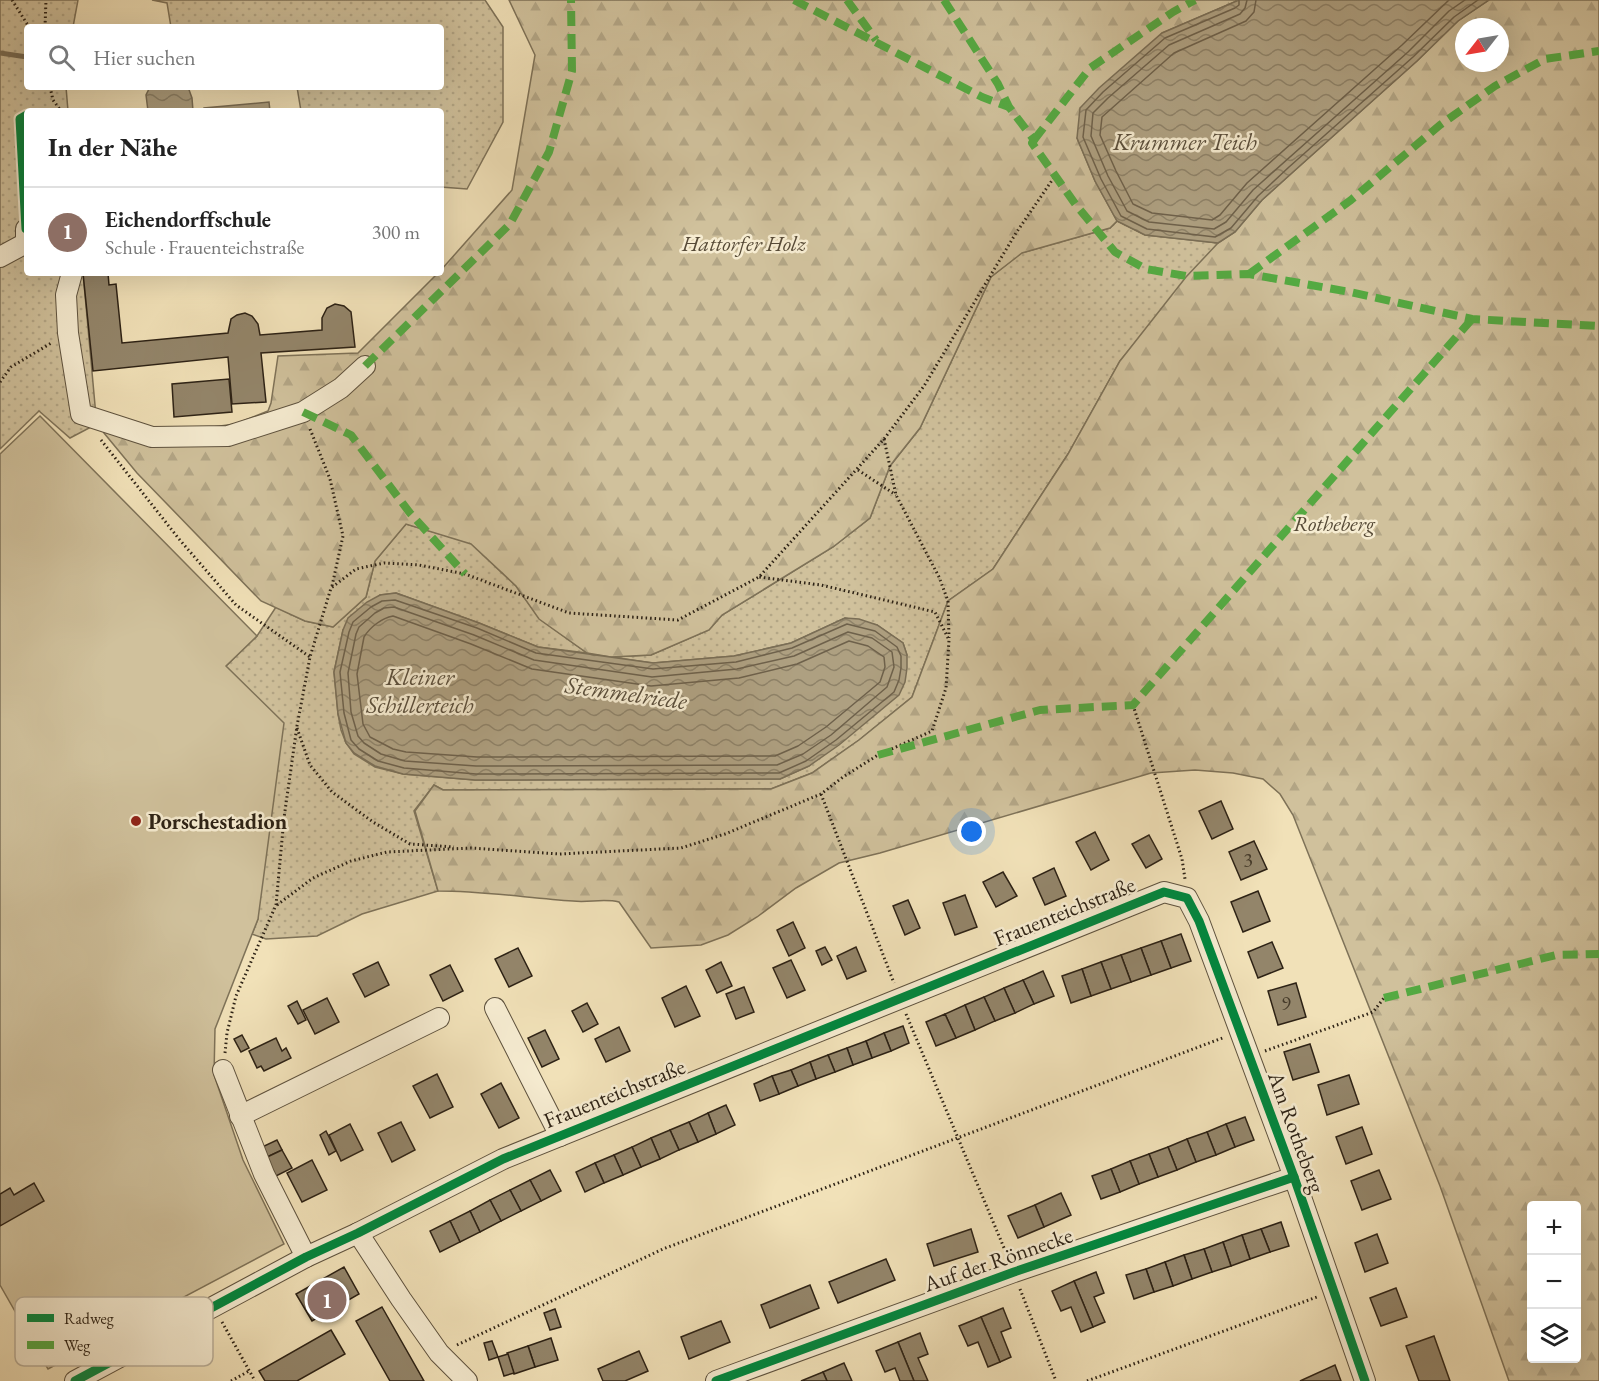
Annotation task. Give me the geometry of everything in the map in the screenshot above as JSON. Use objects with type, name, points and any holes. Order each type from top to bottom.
[{"type":"street","points":[[0,257],[24,240]]},
{"type":"street","points":[[71,276],[66,295],[68,333],[81,414],[152,437],[228,435],[303,412],[341,388],[365,366]]},
{"type":"street","name":"Frauenteichstraße","points":[[213,1307],[306,1257],[503,1159],[1164,892],[1188,898]]},
{"type":"street","name":"Am Rotheberg","points":[[1188,898],[1199,921],[1294,1178],[1365,1381]]},
{"type":"street","points":[[495,1008],[560,1136]]},
{"type":"street","points":[[240,1116],[439,1018]]},
{"type":"street","points":[[223,1070],[264,1174],[306,1257]]},
{"type":"street","name":"Auf der Rönnecke","points":[[716,1381],[1014,1272],[1294,1178]]},
{"type":"street","points":[[358,1233],[440,1353],[467,1381]]},
{"type":"street","name":"Frauenteichstraße","points":[[75,1381],[103,1366]]},
{"type":"path","points":[[12,0],[27,24]]},
{"type":"path","points":[[45,24],[46,0]]},
{"type":"path","points":[[50,90],[52,100],[59,108]]},
{"type":"path","points":[[43,106],[52,100]]},
{"type":"path","points":[[331,588],[356,569],[384,563],[419,565],[465,574],[569,613],[678,620],[759,577],[858,470],[924,386],[1016,233],[1055,176]]},
{"type":"path","points":[[0,382],[11,367],[68,333]]},
{"type":"path","points":[[223,1070],[227,1033],[236,996],[276,905],[284,818],[297,726],[310,657],[331,588],[343,536],[330,479],[303,412]]},
{"type":"path","points":[[99,438],[179,539],[236,605],[310,657]]},
{"type":"path","points":[[297,726],[310,765],[333,792],[373,822],[410,844],[559,854],[681,848],[725,834],[821,794],[878,755],[932,731],[946,688],[949,640],[948,601],[939,577],[896,495],[884,439]]},
{"type":"path","points":[[858,470],[896,495]]},
{"type":"path","points":[[759,577],[821,585],[935,612],[949,640]]},
{"type":"path","points":[[1133,705],[1182,859],[1188,898]]},
{"type":"path","points":[[821,794],[900,998],[1014,1272],[1056,1381]]},
{"type":"path","points":[[276,905],[313,878],[351,861],[387,852],[471,848]]},
{"type":"path","points":[[1249,1057],[1372,1012],[1384,998]]},
{"type":"path","points":[[440,1353],[663,1249],[1240,1031]]},
{"type":"path","points":[[1087,1381],[1333,1291]]},
{"type":"path","points":[[213,1307],[255,1381]]},
{"type":"path","points":[[231,1381],[249,1371]]},
{"type":"green space","points":[[0,0],[78,0],[74,24],[24,24],[24,90],[66,90],[68,108],[24,108],[24,276],[83,276],[96,416],[93,426],[70,438],[39,411],[0,449]]},
{"type":"green space","points":[[152,0],[485,0],[503,27],[503,122],[467,189],[444,187],[444,108],[300,108],[298,90],[444,90],[444,24],[170,24],[167,3]]},
{"type":"green space","name":"Hattorfer Holz","points":[[509,0],[1239,0],[1162,33],[1077,138],[1095,181],[1117,221],[1110,228],[1022,253],[991,277],[920,428],[890,466],[870,518],[833,547],[722,615],[709,630],[651,655],[611,657],[587,653],[539,619],[516,586],[471,544],[406,524],[375,561],[366,597],[333,627],[305,621],[261,601],[137,473],[104,433],[96,416],[140,427],[190,430],[235,424],[268,411],[278,356],[358,353],[435,276],[444,276],[444,267],[512,190],[535,55]]},
{"type":"green space","name":"Rotheberg","points":[[1489,0],[1599,0],[1599,1381],[1509,1381],[1440,1186],[1293,815],[1280,794],[1263,779],[1233,773],[1195,770],[1151,773],[839,863],[796,888],[728,935],[701,945],[651,948],[619,902],[438,891],[415,811],[434,785],[443,790],[771,789],[812,773],[859,740],[912,697],[948,601],[993,569],[1068,454],[1120,361],[1186,277],[1218,243],[1235,232],[1262,200],[1455,24],[1455,72],[1509,72],[1509,18],[1462,18]]},
{"type":"green space","points":[[1117,221],[1145,235],[1218,243],[1120,361],[1068,454],[993,569],[948,601],[912,697],[859,740],[812,773],[771,789],[443,790],[434,785],[414,811],[438,891],[362,914],[317,936],[266,939],[252,934],[258,919],[226,666],[257,636],[276,607],[305,621],[333,627],[366,597],[375,561],[406,524],[471,543],[516,586],[540,619],[587,653],[538,647],[396,593],[380,595],[343,630],[334,672],[338,714],[346,743],[354,754],[375,767],[403,774],[475,780],[780,779],[809,766],[907,655],[903,643],[877,625],[845,618],[791,643],[734,656],[653,663],[611,657],[651,655],[709,630],[722,615],[833,547],[870,518],[890,466],[920,428],[991,277],[1021,253],[1110,228]]},
{"type":"green space","name":"Porschestadion","points":[[40,416],[257,636],[226,666],[284,723],[258,919],[215,1029],[214,1075],[243,1160],[284,1244],[184,1297],[15,1297],[15,1311],[0,1285],[0,454]]},
{"type":"water","name":"Krummer Teich","points":[[1239,0],[1489,0],[1462,18],[1455,18],[1455,24],[1417,61],[1262,200],[1235,232],[1218,243],[1145,235],[1117,221],[1095,181],[1077,138],[1080,108],[1099,88],[1162,33]]},
{"type":"water","points":[[148,90],[189,90],[193,108],[148,108],[146,95]]},
{"type":"water","points":[[269,102],[270,108],[204,108]]},
{"type":"water","name":"Kleiner Schillerteich","points":[[396,593],[538,647],[653,663],[734,656],[791,643],[845,618],[859,619],[877,625],[903,643],[907,655],[905,682],[899,695],[839,745],[809,766],[780,779],[475,780],[403,774],[375,766],[354,753],[346,743],[338,714],[334,672],[343,630],[348,618],[367,602],[380,595]]},
{"type":"building","points":[[83,276],[108,276],[109,285],[116,284],[122,343],[228,333],[231,319],[245,313],[252,316],[258,324],[260,335],[322,330],[322,318],[327,308],[335,304],[344,306],[351,312],[355,347],[261,353],[266,402],[232,404],[228,357],[93,371]]},
{"type":"building","points":[[229,379],[232,412],[174,417],[172,384]]},
{"type":"building","points":[[1221,801],[1233,829],[1212,839],[1199,811]]},
{"type":"building","points":[[1095,832],[1109,860],[1091,870],[1076,842]]},
{"type":"building","points":[[1149,835],[1162,859],[1146,868],[1132,844]]},
{"type":"building","points":[[1254,841],[1267,869],[1241,880],[1229,852]]},
{"type":"building","points":[[1054,868],[1066,896],[1045,905],[1033,878]]},
{"type":"building","points":[[1003,872],[1017,896],[996,907],[983,882]]},
{"type":"building","points":[[1258,891],[1270,921],[1243,932],[1231,902]]},
{"type":"building","points":[[965,895],[977,927],[955,935],[943,903]]},
{"type":"building","points":[[908,900],[920,928],[905,935],[893,906]]},
{"type":"building","points":[[793,922],[805,948],[789,956],[777,930]]},
{"type":"building","points":[[1181,934],[1191,961],[1171,968],[1161,941]]},
{"type":"building","points":[[1161,941],[1171,968],[1151,975],[1141,948]]},
{"type":"building","points":[[1272,942],[1283,968],[1258,978],[1248,952]]},
{"type":"building","points":[[825,947],[832,960],[822,965],[816,951]]},
{"type":"building","points":[[856,947],[866,971],[847,979],[837,956]]},
{"type":"building","points":[[518,948],[532,976],[509,987],[495,959]]},
{"type":"building","points":[[1141,948],[1151,975],[1131,982],[1121,955]]},
{"type":"building","points":[[1121,955],[1131,982],[1111,989],[1101,962]]},
{"type":"building","points":[[791,960],[805,990],[787,998],[773,968]]},
{"type":"building","points":[[378,962],[389,985],[365,997],[353,974]]},
{"type":"building","points":[[721,962],[732,986],[717,993],[706,970]]},
{"type":"building","points":[[1101,962],[1111,989],[1091,996],[1082,969]]},
{"type":"building","points":[[450,965],[463,991],[443,1001],[430,975]]},
{"type":"building","points":[[1082,969],[1091,996],[1071,1003],[1062,976]]},
{"type":"building","points":[[1043,971],[1054,996],[1034,1004],[1023,980]]},
{"type":"building","points":[[1023,980],[1034,1004],[1015,1013],[1004,988]]},
{"type":"building","points":[[1296,983],[1306,1017],[1278,1025],[1268,991]]},
{"type":"building","points":[[686,986],[700,1016],[675,1027],[662,998]]},
{"type":"building","points":[[744,987],[754,1012],[736,1019],[726,994]]},
{"type":"building","points":[[1004,988],[1015,1013],[995,1021],[984,997]]},
{"type":"building","points":[[984,997],[995,1021],[975,1030],[965,1005]]},
{"type":"building","points":[[327,998],[339,1022],[315,1034],[303,1010]]},
{"type":"building","points":[[297,1001],[306,1020],[298,1024],[288,1006]]},
{"type":"building","points":[[587,1003],[598,1024],[583,1032],[572,1011]]},
{"type":"building","points":[[965,1005],[975,1030],[956,1038],[945,1014]]},
{"type":"building","points":[[945,1014],[956,1038],[936,1046],[926,1022]]},
{"type":"building","points":[[903,1026],[909,1043],[891,1051],[884,1033]]},
{"type":"building","points":[[619,1027],[630,1051],[606,1062],[595,1039]]},
{"type":"building","points":[[545,1030],[559,1059],[542,1067],[528,1038]]},
{"type":"building","points":[[884,1033],[891,1051],[872,1058],[866,1041]]},
{"type":"building","points":[[242,1035],[249,1048],[241,1052],[234,1039]]},
{"type":"building","points":[[276,1038],[282,1051],[286,1048],[291,1058],[264,1071],[261,1066],[257,1068],[249,1051]]},
{"type":"building","points":[[866,1041],[872,1058],[853,1065],[847,1048]]},
{"type":"building","points":[[1310,1044],[1319,1072],[1293,1080],[1284,1052]]},
{"type":"building","points":[[847,1048],[853,1065],[835,1072],[828,1055]]},
{"type":"building","points":[[828,1055],[835,1072],[816,1079],[810,1062]]},
{"type":"building","points":[[810,1062],[816,1079],[798,1086],[791,1070]]},
{"type":"building","points":[[791,1070],[798,1086],[779,1094],[772,1076]]},
{"type":"building","points":[[437,1074],[453,1107],[430,1118],[413,1086]]},
{"type":"building","points":[[1349,1075],[1359,1104],[1327,1115],[1318,1085]]},
{"type":"building","points":[[772,1076],[779,1094],[760,1101],[754,1084]]},
{"type":"building","points":[[501,1083],[519,1118],[499,1128],[481,1094]]},
{"type":"building","points":[[726,1105],[735,1125],[716,1134],[708,1113]]},
{"type":"building","points":[[708,1113],[716,1134],[698,1142],[689,1122]]},
{"type":"building","points":[[1245,1117],[1254,1140],[1235,1147],[1226,1124]]},
{"type":"building","points":[[401,1122],[415,1150],[392,1162],[378,1133]]},
{"type":"building","points":[[689,1122],[698,1142],[679,1150],[670,1130]]},
{"type":"building","points":[[350,1124],[363,1150],[341,1161],[329,1135]]},
{"type":"building","points":[[1226,1124],[1235,1147],[1216,1155],[1207,1132]]},
{"type":"building","points":[[1362,1127],[1372,1154],[1346,1164],[1336,1137]]},
{"type":"building","points":[[670,1130],[679,1150],[660,1159],[651,1138]]},
{"type":"building","points":[[326,1131],[336,1151],[329,1155],[320,1135]]},
{"type":"building","points":[[1207,1132],[1216,1155],[1196,1162],[1187,1139]]},
{"type":"building","points":[[651,1138],[660,1159],[641,1167],[632,1147]]},
{"type":"building","points":[[1187,1139],[1196,1162],[1177,1170],[1168,1147]]},
{"type":"building","points":[[277,1140],[282,1150],[267,1157],[262,1147]]},
{"type":"building","points":[[632,1147],[641,1167],[623,1175],[614,1155]]},
{"type":"building","points":[[1168,1147],[1177,1170],[1158,1177],[1149,1154]]},
{"type":"building","points":[[282,1150],[292,1168],[274,1177],[265,1158]]},
{"type":"building","points":[[1149,1154],[1158,1177],[1139,1184],[1130,1161]]},
{"type":"building","points":[[614,1155],[623,1175],[604,1183],[595,1163]]},
{"type":"building","points":[[312,1160],[327,1190],[302,1202],[287,1173]]},
{"type":"building","points":[[1130,1161],[1139,1184],[1120,1192],[1111,1169]]},
{"type":"building","points":[[595,1163],[604,1183],[585,1192],[576,1172]]},
{"type":"building","points":[[1111,1169],[1120,1192],[1101,1199],[1092,1176]]},
{"type":"building","points":[[550,1170],[561,1191],[541,1201],[530,1180]]},
{"type":"building","points":[[1379,1170],[1391,1199],[1362,1210],[1351,1181]]},
{"type":"building","points":[[530,1180],[541,1201],[521,1211],[510,1190]]},
{"type":"building","points":[[34,1183],[44,1201],[0,1226],[0,1194],[10,1188],[14,1195]]},
{"type":"building","points":[[510,1190],[521,1211],[501,1221],[490,1200]]},
{"type":"building","points":[[1061,1193],[1071,1215],[1044,1227],[1035,1205]]},
{"type":"building","points":[[490,1200],[501,1221],[480,1232],[470,1211]]},
{"type":"building","points":[[1035,1205],[1044,1227],[1018,1238],[1008,1216]]},
{"type":"building","points":[[470,1211],[480,1232],[460,1242],[450,1221]]},
{"type":"building","points":[[450,1221],[460,1242],[440,1252],[430,1231]]},
{"type":"building","points":[[1281,1222],[1289,1246],[1270,1252],[1261,1229]]},
{"type":"building","points":[[971,1229],[978,1252],[934,1266],[927,1244]]},
{"type":"building","points":[[1261,1229],[1270,1252],[1250,1259],[1242,1235]]},
{"type":"building","points":[[1377,1234],[1388,1263],[1365,1272],[1355,1243]]},
{"type":"building","points":[[1242,1235],[1250,1259],[1231,1266],[1223,1242]]},
{"type":"building","points":[[1223,1242],[1231,1266],[1212,1272],[1204,1249]]},
{"type":"building","points":[[1204,1249],[1212,1272],[1192,1279],[1184,1255]]},
{"type":"building","points":[[1184,1255],[1192,1279],[1173,1286],[1165,1262]]},
{"type":"building","points":[[886,1259],[895,1280],[838,1303],[829,1282]]},
{"type":"building","points":[[1165,1262],[1173,1286],[1154,1292],[1146,1269]]},
{"type":"building","points":[[344,1267],[359,1294],[312,1321],[296,1294]]},
{"type":"building","points":[[1146,1269],[1154,1292],[1134,1299],[1126,1275]]},
{"type":"building","points":[[1096,1272],[1104,1293],[1094,1297],[1105,1322],[1093,1327],[1074,1281]]},
{"type":"building","points":[[1074,1281],[1093,1327],[1081,1332],[1071,1307],[1061,1311],[1052,1291]]},
{"type":"building","points":[[810,1285],[819,1308],[770,1328],[761,1305]]},
{"type":"building","points":[[1396,1288],[1407,1317],[1381,1326],[1370,1298]]},
{"type":"building","points":[[382,1307],[424,1381],[390,1381],[356,1321]]},
{"type":"building","points":[[1003,1308],[1011,1328],[1001,1332],[1011,1357],[1000,1362],[981,1317]]},
{"type":"building","points":[[555,1309],[561,1327],[550,1330],[544,1313]]},
{"type":"building","points":[[981,1317],[1000,1362],[988,1367],[978,1342],[968,1346],[959,1326]]},
{"type":"building","points":[[721,1321],[730,1342],[689,1359],[681,1337]]},
{"type":"building","points":[[331,1330],[345,1354],[297,1381],[265,1381],[259,1371]]},
{"type":"building","points":[[920,1333],[928,1354],[918,1358],[928,1381],[914,1381],[898,1342]]},
{"type":"building","points":[[1434,1336],[1450,1381],[1419,1381],[1406,1346]]},
{"type":"building","points":[[551,1338],[558,1360],[535,1367],[528,1346]]},
{"type":"building","points":[[492,1341],[498,1357],[489,1360],[484,1343]]},
{"type":"building","points":[[898,1342],[914,1381],[900,1381],[895,1368],[885,1372],[876,1351]]},
{"type":"building","points":[[528,1346],[535,1367],[514,1374],[507,1353]]},
{"type":"building","points":[[639,1351],[648,1371],[625,1381],[603,1381],[598,1369]]},
{"type":"building","points":[[508,1354],[514,1373],[504,1376],[498,1357]]},
{"type":"building","points":[[844,1363],[852,1381],[827,1381],[823,1372]]},
{"type":"building","points":[[1335,1365],[1341,1381],[1300,1381]]},
{"type":"building","points":[[823,1372],[827,1381],[801,1381]]},
{"type":"waterway","points":[[0,53],[24,57]]},
{"type":"marked path","points":[[365,366],[510,224],[549,152],[572,71],[571,0]]},
{"type":"marked path","points":[[794,0],[982,97],[1009,107]]},
{"type":"marked path","points":[[847,0],[876,40]]},
{"type":"marked path","points":[[944,0],[998,84],[1009,107],[1034,140],[1032,143],[1076,205],[1115,252],[1146,269],[1186,276],[1249,274],[1350,292],[1472,319],[1599,326]]},
{"type":"marked path","points":[[1034,140],[1090,68],[1173,12],[1195,0]]},
{"type":"marked path","points":[[1249,274],[1351,200],[1440,125],[1495,86],[1545,59],[1599,51]]},
{"type":"marked path","points":[[878,755],[1040,710],[1133,705],[1472,319]]},
{"type":"marked path","points":[[303,412],[351,435],[410,513],[465,574]]},
{"type":"marked path","points":[[1384,998],[1556,955],[1599,954]]},
{"type":"cycle path","points":[[24,117],[20,119],[24,192]]},
{"type":"cycle path","points":[[213,1307],[306,1257],[503,1159],[1164,892],[1187,898],[1199,921],[1294,1177],[1365,1381]]},
{"type":"cycle path","points":[[716,1381],[1014,1272],[1294,1177]]},
{"type":"cycle path","points":[[75,1381],[103,1366]]},
{"type":"place","name":"Porschestadion","points":[[136,821]]},
{"type":"place","name":"Eichendorffschule","points":[[327,1300]]},
{"type":"water label","name":"Stemmelriede","points":[[626,693]]}]
